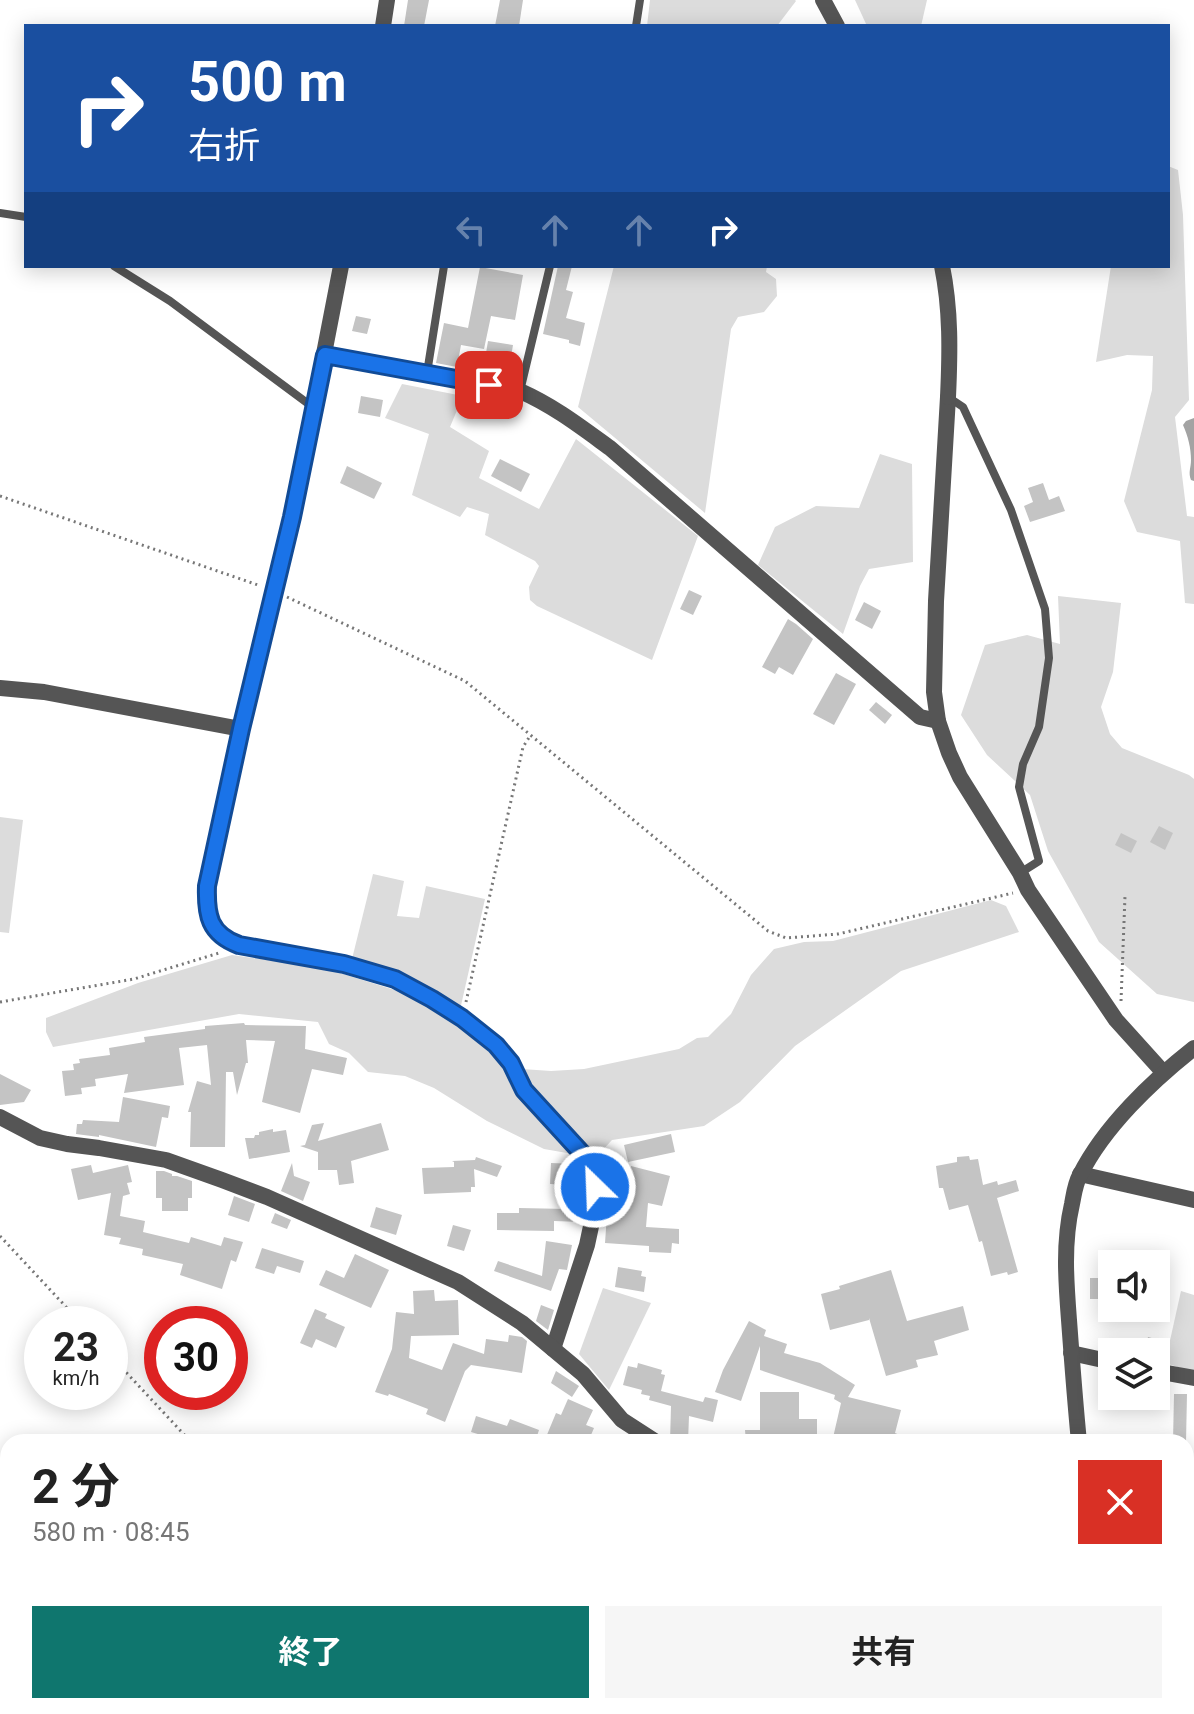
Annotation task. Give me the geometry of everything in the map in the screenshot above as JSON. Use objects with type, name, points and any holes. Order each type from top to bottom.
[{"type":"street","points":[[383,24],[387,0]]},
{"type":"street","points":[[823,0],[836,24]]},
{"type":"street","points":[[341,268],[275,591],[207,886],[206,906],[210,921],[227,941],[344,964],[395,979],[462,1018],[496,1045],[511,1063],[524,1090],[589,1161],[595,1187],[593,1217],[553,1349]]},
{"type":"street","points":[[942,268],[950,328],[934,647],[934,692],[938,721],[960,777],[1028,890],[1116,1020],[1163,1072]]},
{"type":"street","points":[[325,355],[520,391],[543,401],[610,448],[920,717],[938,721]]},
{"type":"street","points":[[0,688],[44,692],[241,729]]},
{"type":"street","points":[[1078,1434],[1066,1242],[1076,1184],[1105,1136],[1136,1100],[1163,1072],[1194,1048]]},
{"type":"street","points":[[0,1117],[40,1138],[166,1160],[267,1197],[458,1282],[522,1323],[583,1374],[622,1420],[644,1434]]},
{"type":"street","points":[[1080,1174],[1194,1200]]},
{"type":"street","points":[[1071,1353],[1098,1359]]},
{"type":"street","points":[[1170,1374],[1194,1378]]},
{"type":"lane","points":[[636,24],[640,0]]},
{"type":"lane","points":[[0,213],[24,217]]},
{"type":"lane","points":[[117,268],[170,301],[314,408]]},
{"type":"lane","points":[[427,373],[444,268]]},
{"type":"lane","points":[[520,391],[550,268]]},
{"type":"lane","points":[[948,397],[963,407],[1011,510],[1045,609],[1049,658],[1039,727],[1023,764],[1019,787],[1039,861],[1020,873]]},
{"type":"path","points":[[0,496],[275,591],[465,681],[768,931],[786,938],[838,934],[1028,890]]},
{"type":"path","points":[[462,1018],[523,747],[530,736]]},
{"type":"path","points":[[1121,1008],[1125,896]]},
{"type":"path","points":[[0,1002],[134,979],[219,953],[227,941]]},
{"type":"path","points":[[0,1236],[65,1306]]},
{"type":"path","points":[[128,1374],[184,1434]]},
{"type":"shaded area","points":[[650,0],[796,1],[779,24],[647,24]]},
{"type":"shaded area","points":[[855,0],[927,0],[921,24],[866,24]]},
{"type":"shaded area","points":[[1170,167],[1178,170],[1183,215],[1189,400],[1175,417],[1187,516],[1194,517],[1194,604],[1185,603],[1180,541],[1137,532],[1124,501],[1152,390],[1153,356],[1127,355],[1096,362],[1111,268],[1170,268]]},
{"type":"shaded area","points":[[613,268],[767,268],[766,272],[776,279],[777,296],[764,312],[738,317],[731,329],[705,513],[578,407]]},
{"type":"shaded area","points":[[402,384],[463,396],[450,427],[489,451],[479,478],[539,509],[576,439],[698,536],[652,660],[530,600],[529,587],[539,566],[485,535],[489,514],[467,507],[460,517],[412,495],[429,434],[385,418]]},
{"type":"shaded area","points":[[1194,418],[1194,481],[1190,477],[1190,451],[1183,425]]},
{"type":"shaded area","points":[[880,454],[912,464],[913,562],[869,569],[843,634],[758,565],[775,527],[816,506],[859,508]]},
{"type":"shaded area","points":[[1058,596],[1121,603],[1113,672],[1101,707],[1110,734],[1122,748],[1194,779],[1194,1002],[1157,994],[1099,942],[1048,851],[1030,795],[987,755],[961,715],[985,645],[1027,635],[1060,644]]},
{"type":"shaded area","points":[[0,817],[23,820],[9,933],[0,932]]},
{"type":"shaded area","points":[[373,874],[404,881],[397,916],[419,918],[426,886],[485,899],[460,1010],[394,970],[352,959]]},
{"type":"shaded area","points":[[991,900],[1006,906],[1019,932],[901,971],[795,1046],[740,1102],[704,1126],[612,1140],[599,1154],[544,1149],[487,1121],[434,1088],[405,1076],[368,1072],[349,1053],[329,1044],[318,1022],[239,1014],[53,1047],[46,1032],[46,1018],[138,983],[232,955],[324,968],[417,997],[465,1027],[522,1069],[584,1069],[679,1049],[697,1038],[708,1037],[731,1014],[751,975],[774,949],[804,942],[833,941]]},
{"type":"shaded area","points":[[603,1288],[651,1303],[609,1390],[579,1354]]},
{"type":"shaded area","points":[[1181,1291],[1194,1295],[1194,1372],[1170,1365],[1170,1340]]},
{"type":"building","points":[[408,0],[429,0],[424,24],[404,24]]},
{"type":"building","points":[[500,0],[523,0],[519,24],[495,24]]},
{"type":"building","points":[[480,268],[523,275],[515,320],[491,316],[484,349],[461,345],[457,367],[436,363],[444,323],[468,328]]},
{"type":"building","points":[[558,268],[572,268],[566,290],[573,292],[566,318],[585,323],[580,346],[543,334]]},
{"type":"building","points":[[356,316],[371,319],[367,334],[352,331]]},
{"type":"building","points":[[488,341],[513,345],[511,357],[486,353]]},
{"type":"building","points":[[361,396],[383,400],[380,417],[358,413]]},
{"type":"building","points":[[500,459],[530,474],[521,492],[491,476]]},
{"type":"building","points":[[347,466],[382,483],[374,499],[340,483]]},
{"type":"building","points":[[1043,483],[1049,500],[1059,496],[1065,511],[1030,522],[1024,506],[1033,502],[1028,488]]},
{"type":"building","points":[[689,590],[702,596],[693,615],[680,609]]},
{"type":"building","points":[[864,602],[881,611],[872,629],[855,620]]},
{"type":"building","points":[[788,619],[813,639],[793,675],[779,667],[775,674],[762,667]]},
{"type":"building","points":[[836,673],[856,684],[834,725],[813,714]]},
{"type":"building","points":[[876,702],[892,715],[885,724],[869,710]]},
{"type":"building","points":[[1159,826],[1173,833],[1165,850],[1150,842]]},
{"type":"building","points":[[1121,833],[1137,841],[1131,853],[1115,845]]},
{"type":"building","points":[[244,1023],[306,1026],[305,1049],[347,1058],[343,1075],[312,1069],[300,1113],[262,1102],[275,1041],[246,1040],[248,1063],[237,1095],[233,1072],[226,1072],[225,1147],[190,1147],[191,1112],[188,1112],[197,1081],[211,1085],[207,1045],[179,1048],[184,1085],[124,1093],[128,1074],[95,1079],[96,1086],[81,1088],[82,1094],[65,1096],[62,1071],[74,1070],[73,1064],[80,1063],[79,1059],[110,1055],[109,1048],[145,1042],[144,1037],[205,1029],[205,1026]]},
{"type":"building","points":[[0,1074],[31,1090],[24,1102],[0,1105]]},
{"type":"building","points":[[123,1097],[170,1106],[168,1118],[162,1117],[156,1147],[99,1135],[76,1134],[77,1124],[82,1124],[83,1120],[119,1122]]},
{"type":"building","points":[[324,1123],[318,1141],[381,1123],[389,1150],[351,1161],[354,1183],[339,1185],[337,1170],[318,1170],[318,1152],[300,1146],[305,1145],[312,1125]]},
{"type":"building","points":[[273,1129],[273,1132],[286,1130],[290,1152],[249,1159],[245,1138],[254,1138],[259,1132]]},
{"type":"building","points":[[671,1134],[675,1152],[628,1162],[624,1145]]},
{"type":"building","points":[[969,1156],[970,1160],[978,1159],[983,1185],[1016,1180],[1019,1191],[997,1198],[1018,1272],[991,1276],[968,1205],[949,1210],[943,1188],[939,1188],[936,1166],[957,1162],[957,1157]]},
{"type":"building","points":[[476,1157],[502,1166],[497,1177],[474,1169],[475,1187],[471,1187],[471,1192],[424,1194],[422,1168],[454,1167],[452,1161],[475,1160]]},
{"type":"building","points":[[292,1163],[294,1176],[310,1182],[303,1201],[281,1191]]},
{"type":"building","points":[[551,1163],[577,1164],[577,1176],[581,1176],[584,1188],[581,1222],[554,1221],[554,1231],[497,1230],[497,1213],[519,1213],[519,1208],[568,1209],[569,1185],[550,1184]]},
{"type":"building","points":[[91,1165],[93,1173],[128,1165],[132,1182],[127,1183],[130,1194],[123,1196],[120,1216],[145,1221],[143,1232],[189,1243],[191,1237],[221,1246],[224,1237],[243,1242],[236,1262],[231,1260],[222,1289],[180,1275],[183,1264],[142,1255],[143,1249],[119,1244],[121,1238],[104,1235],[111,1193],[78,1200],[71,1169]]},
{"type":"building","points":[[631,1166],[670,1176],[662,1206],[648,1203],[646,1227],[679,1229],[679,1244],[672,1243],[671,1253],[649,1252],[649,1246],[605,1243],[607,1214],[618,1215]]},
{"type":"building","points":[[156,1171],[192,1181],[188,1211],[162,1211],[162,1198],[156,1198]]},
{"type":"building","points":[[234,1196],[255,1204],[249,1222],[228,1215]]},
{"type":"building","points":[[376,1207],[402,1215],[396,1235],[370,1227]]},
{"type":"building","points":[[275,1213],[291,1220],[287,1229],[271,1223]]},
{"type":"building","points":[[453,1225],[471,1230],[464,1251],[447,1246]]},
{"type":"building","points":[[546,1241],[572,1245],[567,1270],[559,1269],[551,1291],[494,1271],[498,1261],[542,1276]]},
{"type":"building","points":[[262,1248],[304,1261],[300,1273],[277,1266],[274,1274],[255,1268]]},
{"type":"building","points":[[355,1254],[389,1270],[371,1308],[319,1285],[326,1270],[344,1278]]},
{"type":"building","points":[[618,1267],[642,1271],[641,1276],[646,1277],[644,1292],[615,1287]]},
{"type":"building","points":[[891,1270],[907,1321],[963,1306],[969,1330],[934,1341],[938,1355],[916,1360],[918,1367],[886,1376],[869,1318],[830,1330],[821,1294]]},
{"type":"building","points":[[1090,1278],[1098,1278],[1098,1299],[1090,1299]]},
{"type":"building","points":[[434,1290],[435,1301],[458,1300],[459,1335],[411,1336],[409,1358],[442,1370],[453,1343],[484,1354],[486,1339],[508,1342],[509,1335],[527,1341],[522,1373],[471,1365],[465,1371],[445,1422],[426,1414],[428,1409],[375,1392],[392,1349],[396,1312],[414,1314],[413,1291]]},
{"type":"building","points":[[541,1305],[554,1310],[548,1330],[536,1321]]},
{"type":"building","points":[[315,1309],[327,1314],[325,1318],[345,1327],[336,1348],[316,1339],[312,1348],[300,1343]]},
{"type":"building","points":[[749,1321],[766,1330],[764,1336],[787,1344],[784,1353],[820,1363],[855,1385],[848,1397],[901,1410],[895,1433],[897,1434],[834,1434],[841,1403],[834,1399],[835,1395],[760,1370],[760,1346],[741,1401],[715,1392]]},
{"type":"building","points":[[638,1363],[662,1370],[661,1374],[665,1375],[661,1391],[703,1402],[705,1397],[718,1400],[713,1422],[689,1416],[688,1434],[670,1434],[671,1406],[649,1400],[650,1396],[641,1394],[642,1390],[623,1385],[628,1366],[637,1368]]},
{"type":"building","points":[[556,1371],[579,1386],[572,1397],[551,1383]]},
{"type":"building","points":[[760,1392],[799,1392],[799,1419],[817,1419],[817,1434],[745,1434],[745,1430],[760,1430]]},
{"type":"building","points":[[1174,1394],[1187,1394],[1186,1434],[1173,1434]]},
{"type":"building","points":[[568,1399],[593,1410],[586,1425],[594,1428],[591,1434],[547,1434],[556,1413],[561,1415]]},
{"type":"building","points":[[476,1416],[507,1426],[510,1419],[539,1430],[538,1434],[471,1432]]},
{"type":"route","points":[[489,385],[325,355],[292,517],[207,886],[206,906],[210,921],[227,941],[344,964],[395,979],[462,1018],[496,1045],[511,1063],[524,1090],[589,1161],[595,1187]]}]
